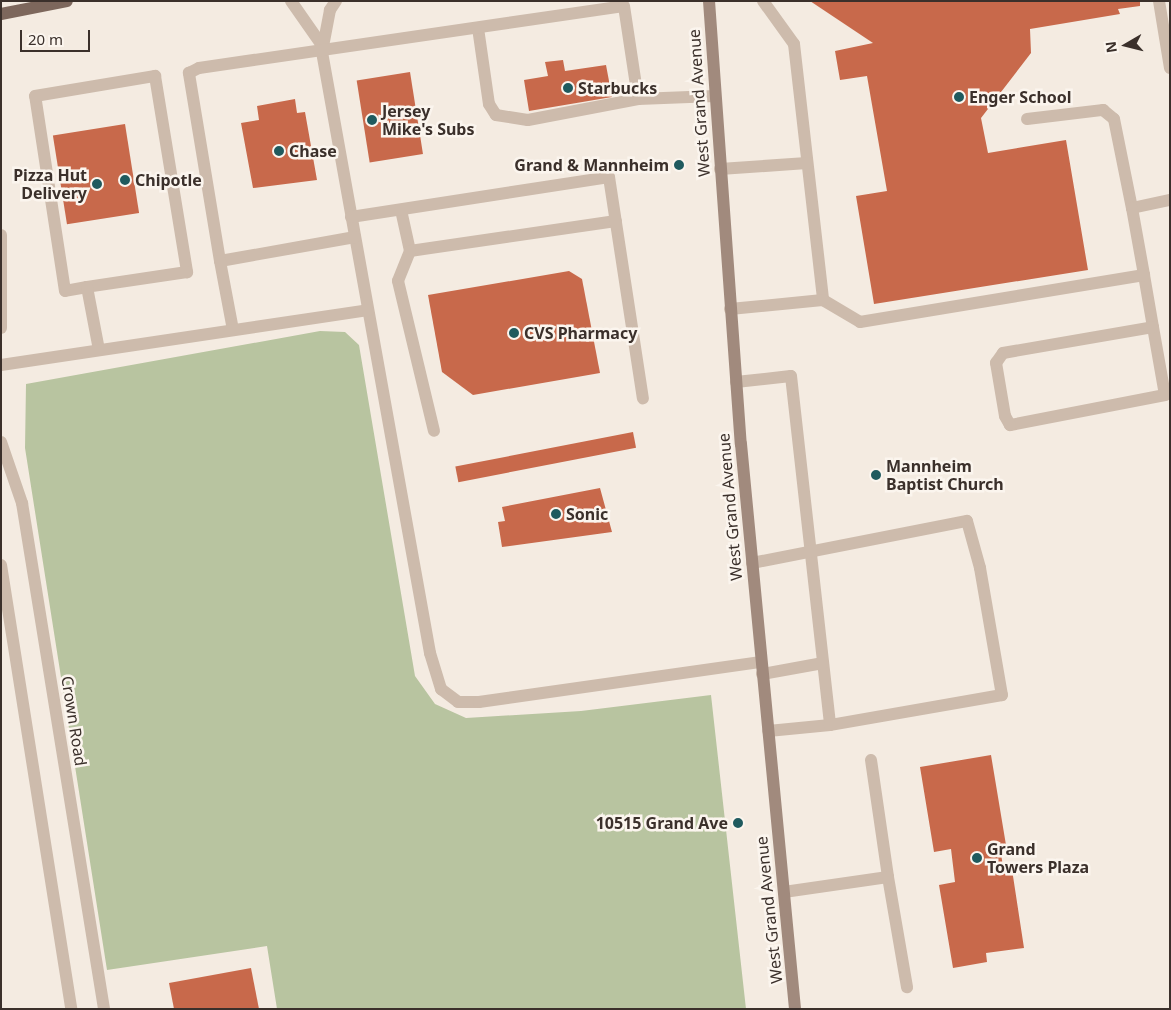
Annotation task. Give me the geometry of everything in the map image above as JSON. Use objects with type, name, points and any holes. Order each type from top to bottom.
[{"type":"main road","points":[[1,14],[68,1]]},
{"type":"main road","name":"West Grand Avenue","points":[[709,1],[736,382],[795,1009]]},
{"type":"street","points":[[290,1],[321,48],[430,653],[440,689],[458,702],[478,702],[762,668],[823,663]]},
{"type":"street","points":[[321,48],[336,1]]},
{"type":"street","points":[[763,1],[794,44],[823,300]]},
{"type":"street","points":[[1159,1],[1170,68]]},
{"type":"street","points":[[233,330],[189,73],[198,68],[321,48],[478,28],[624,6],[638,99]]},
{"type":"street","points":[[478,28],[489,104],[496,115],[528,120],[638,99],[715,96]]},
{"type":"street","points":[[155,76],[187,272],[87,287],[65,291],[35,96],[155,76]]},
{"type":"street","points":[[1027,119],[1102,110],[1114,119],[1132,208],[1144,275],[1165,395],[1010,425],[996,363],[1003,353],[1153,327]]},
{"type":"street","points":[[720,169],[807,162]]},
{"type":"street","points":[[351,218],[610,177],[643,398]]},
{"type":"street","points":[[1132,208],[1170,200]]},
{"type":"street","points":[[401,210],[410,251],[398,281],[434,431]]},
{"type":"street","points":[[410,251],[616,221]]},
{"type":"street","points":[[1,235],[1,328]]},
{"type":"street","points":[[220,261],[354,237]]},
{"type":"street","points":[[730,309],[823,300],[860,322],[1144,275]]},
{"type":"street","points":[[87,287],[99,350]]},
{"type":"street","points":[[1,365],[368,310]]},
{"type":"street","points":[[736,382],[791,376],[830,725]]},
{"type":"street","name":"Crown Road","points":[[1,442],[22,503],[104,1009]]},
{"type":"street","points":[[752,563],[967,521],[980,568],[1002,695],[830,725],[768,731]]},
{"type":"street","points":[[1,565],[71,1009]]},
{"type":"street","points":[[871,760],[888,877],[907,987]]},
{"type":"street","points":[[784,892],[888,877]]},
{"type":"green space","points":[[320,331],[345,332],[359,345],[415,676],[435,704],[466,718],[581,711],[711,695],[746,1009],[277,1009],[267,946],[107,970],[25,448],[26,384]]},
{"type":"building","points":[[810,1],[1140,1],[1140,6],[1118,9],[1120,14],[1030,29],[1031,53],[981,118],[988,153],[1066,140],[1088,270],[874,304],[856,196],[887,191],[867,76],[840,80],[835,51],[873,43]]},
{"type":"building","name":"Starbucks","points":[[563,60],[565,71],[606,65],[612,97],[529,111],[524,80],[548,76],[545,62]]},
{"type":"building","points":[[410,72],[423,154],[370,162],[357,80]]},
{"type":"building","name":"Chase","points":[[295,99],[297,113],[305,112],[317,180],[253,188],[241,123],[259,120],[257,106]]},
{"type":"building","points":[[125,124],[139,213],[67,224],[53,135]]},
{"type":"building","name":"CVS Pharmacy","points":[[569,271],[582,279],[600,373],[473,395],[442,372],[428,295]]},
{"type":"building","points":[[633,432],[636,448],[458,482],[455,467]]},
{"type":"building","name":"Sonic","points":[[600,488],[612,532],[502,547],[498,522],[505,521],[502,507]]},
{"type":"building","name":"Grand Towers Plaza","points":[[991,755],[1006,845],[1000,848],[1003,866],[1011,863],[1024,948],[986,953],[987,962],[953,968],[939,885],[955,882],[951,849],[934,852],[920,767]]},
{"type":"building","points":[[251,968],[259,1009],[174,1009],[169,983]]},
{"type":"place","name":"Starbucks","points":[[568,88]]},
{"type":"place","name":"Enger School","points":[[959,97]]},
{"type":"place","name":"Jersey Mike's Subs","points":[[372,120]]},
{"type":"place","name":"Chase","points":[[279,151]]},
{"type":"place","name":"Grand & Mannheim","points":[[679,165]]},
{"type":"place","name":"Chipotle","points":[[125,180]]},
{"type":"place","name":"Pizza Hut Delivery","points":[[97,184]]},
{"type":"place","name":"CVS Pharmacy","points":[[514,333]]},
{"type":"place","name":"Mannheim Baptist Church","points":[[876,475]]},
{"type":"place","name":"Sonic","points":[[556,514]]},
{"type":"place","name":"10515 Grand Ave","points":[[738,823]]},
{"type":"place","name":"Grand Towers Plaza","points":[[977,858]]}]
